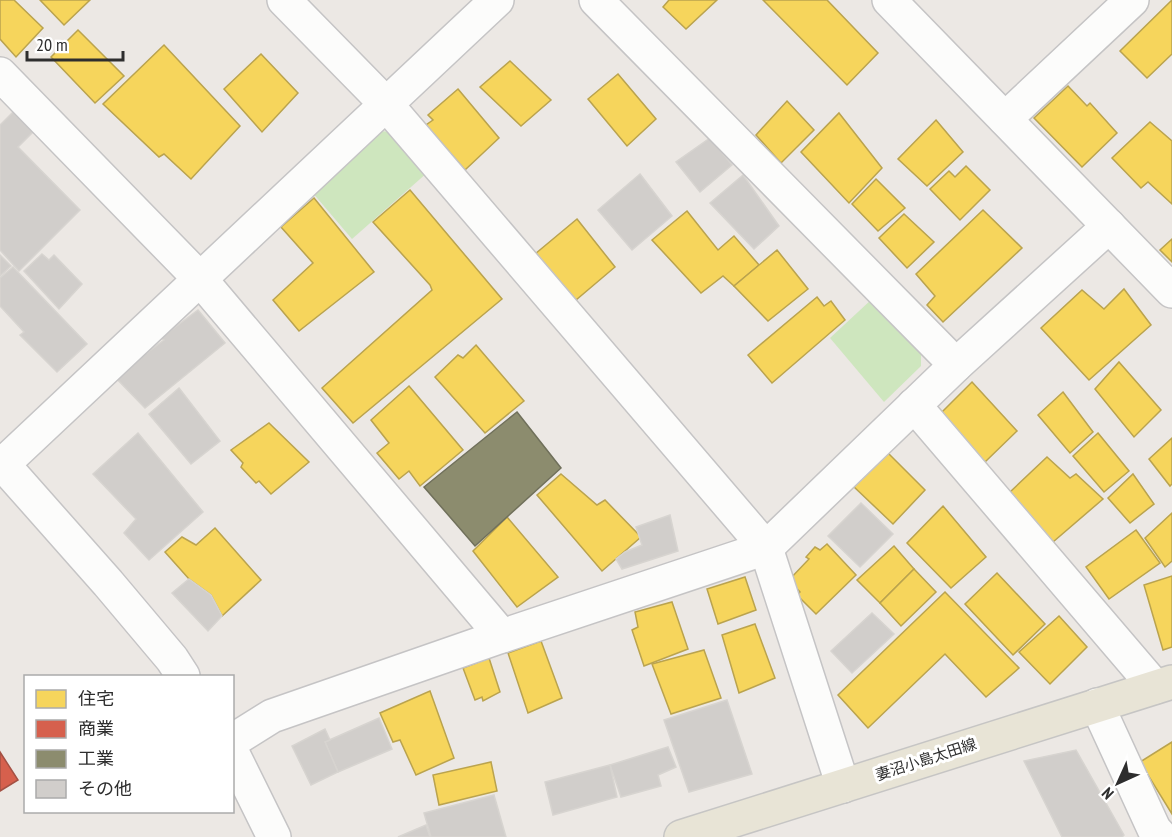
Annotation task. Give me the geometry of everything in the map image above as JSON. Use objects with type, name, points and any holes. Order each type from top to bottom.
[{"type":"main road","name":"妻沼小島太田線","points":[[681,837],[1164,684]]},
{"type":"street","points":[[284,0],[386,104],[766,548],[843,786]]},
{"type":"street","points":[[182,675],[115,591],[1,464],[497,0]]},
{"type":"street","points":[[596,0],[956,365]]},
{"type":"street","points":[[889,0],[1172,291]]},
{"type":"street","points":[[1005,119],[1132,0]]},
{"type":"street","points":[[0,74],[200,279],[502,636]]},
{"type":"street","points":[[234,740],[272,716],[766,548],[956,365],[1109,226]]},
{"type":"street","points":[[914,405],[1164,684]]},
{"type":"street","points":[[1097,705],[1154,829],[1161,837]]},
{"type":"street","points":[[234,756],[274,837]]},
{"type":"green space","points":[[376,131],[396,132],[428,172],[352,239],[312,192]]},
{"type":"green space","points":[[872,299],[921,350],[921,366],[884,402],[830,338]]},
{"type":"building: 住宅","points":[[0,0],[14,0],[43,28],[16,57],[0,39]]},
{"type":"building: 住宅","points":[[40,0],[90,0],[64,25]]},
{"type":"building: 住宅","points":[[669,0],[717,0],[686,29],[663,7]]},
{"type":"building: 住宅","points":[[763,0],[827,0],[878,53],[847,85]]},
{"type":"building: 住宅","points":[[1172,0],[1172,54],[1147,78],[1120,51]]},
{"type":"building: 住宅","points":[[78,30],[124,76],[95,103],[51,57]]},
{"type":"building: 住宅","points":[[164,45],[240,126],[191,179],[164,154],[159,157],[103,104]]},
{"type":"building: 住宅","points":[[261,54],[298,93],[262,132],[224,89]]},
{"type":"building: 住宅","points":[[510,61],[551,100],[521,126],[480,87]]},
{"type":"building: 住宅","points":[[618,74],[656,119],[627,146],[588,99]]},
{"type":"building: 住宅","points":[[1068,86],[1087,106],[1090,103],[1117,133],[1082,167],[1034,118]]},
{"type":"building: 住宅","points":[[458,89],[499,138],[465,170],[426,125],[433,120],[428,115]]},
{"type":"building: 住宅","points":[[787,101],[814,130],[781,163],[756,135]]},
{"type":"building: 住宅","points":[[839,113],[882,168],[849,203],[801,152]]},
{"type":"building: 住宅","points":[[936,120],[963,152],[927,186],[898,159]]},
{"type":"building: 住宅","points":[[1150,122],[1172,141],[1172,204],[1148,182],[1141,188],[1112,158]]},
{"type":"building: 住宅","points":[[966,166],[990,190],[960,220],[930,189],[949,171],[955,177]]},
{"type":"building: 住宅","points":[[876,179],[905,208],[878,231],[852,204]]},
{"type":"building: 住宅","points":[[410,190],[502,299],[353,423],[322,388],[432,290],[373,222]]},
{"type":"building: 住宅","points":[[314,198],[374,272],[299,331],[273,300],[313,263],[281,227]]},
{"type":"building: 住宅","points":[[983,210],[1022,248],[943,322],[927,305],[935,296],[916,274]]},
{"type":"building: 住宅","points":[[687,211],[718,250],[734,236],[759,265],[734,286],[723,276],[701,293],[652,240]]},
{"type":"building: 住宅","points":[[904,214],[934,242],[907,268],[879,238]]},
{"type":"building: 住宅","points":[[577,219],[615,267],[576,300],[535,254]]},
{"type":"building: 住宅","points":[[1172,239],[1172,262],[1160,250]]},
{"type":"building: 住宅","points":[[777,250],[808,289],[768,321],[734,286]]},
{"type":"building: 住宅","points":[[1124,289],[1151,325],[1089,380],[1041,328],[1082,290],[1104,309]]},
{"type":"building: 住宅","points":[[817,297],[824,306],[831,301],[845,320],[772,383],[748,355]]},
{"type":"building: 住宅","points":[[476,345],[524,401],[485,433],[435,377],[458,355],[463,358]]},
{"type":"building: 住宅","points":[[1119,362],[1161,410],[1134,437],[1095,389]]},
{"type":"building: 住宅","points":[[972,382],[1017,431],[984,463],[940,414]]},
{"type":"building: 住宅","points":[[409,386],[463,450],[420,486],[409,471],[399,479],[377,453],[389,443],[371,420]]},
{"type":"building: 住宅","points":[[1063,392],[1093,432],[1070,453],[1038,415]]},
{"type":"building: 住宅","points":[[269,423],[309,462],[271,494],[259,481],[256,483],[241,467],[243,463],[231,450]]},
{"type":"building: 住宅","points":[[1098,433],[1129,471],[1104,492],[1073,456]]},
{"type":"building: 住宅","points":[[1172,438],[1172,484],[1170,486],[1149,459]]},
{"type":"building: 住宅","points":[[887,452],[925,490],[893,524],[852,485]]},
{"type":"building: 住宅","points":[[1047,457],[1070,478],[1076,474],[1103,499],[1053,542],[1010,492]]},
{"type":"building: 住宅","points":[[561,474],[597,505],[605,500],[641,537],[602,571],[537,495]]},
{"type":"building: 住宅","points":[[1133,474],[1154,504],[1130,523],[1108,498]]},
{"type":"building: 住宅","points":[[943,506],[986,557],[951,588],[907,543]]},
{"type":"building: 住宅","points":[[1172,513],[1172,561],[1165,567],[1145,538]]},
{"type":"building: 住宅","points":[[507,517],[558,577],[517,607],[473,551]]},
{"type":"building: 住宅","points":[[215,528],[261,580],[222,616],[211,595],[189,579],[165,552],[182,537],[196,545]]},
{"type":"building: 住宅","points":[[1136,530],[1160,563],[1109,599],[1086,567]]},
{"type":"building: 住宅","points":[[827,544],[856,575],[816,614],[797,595],[800,592],[789,580],[809,559],[806,557],[815,547],[820,550]]},
{"type":"building: 住宅","points":[[894,546],[914,569],[880,603],[857,580]]},
{"type":"building: 住宅","points":[[914,569],[936,592],[901,626],[880,603]]},
{"type":"building: 住宅","points":[[997,573],[1045,624],[1013,655],[965,604]]},
{"type":"building: 住宅","points":[[1172,576],[1172,647],[1163,650],[1144,585]]},
{"type":"building: 住宅","points":[[745,577],[756,610],[718,624],[707,589]]},
{"type":"building: 住宅","points":[[945,592],[1019,668],[986,697],[945,654],[868,728],[838,695]]},
{"type":"building: 住宅","points":[[672,602],[688,649],[644,666],[632,630],[638,627],[635,612]]},
{"type":"building: 住宅","points":[[1059,616],[1087,647],[1050,684],[1019,652]]},
{"type":"building: 住宅","points":[[755,624],[775,678],[739,693],[722,635]]},
{"type":"building: 住宅","points":[[541,641],[562,698],[528,713],[508,653]]},
{"type":"building: 住宅","points":[[704,650],[721,698],[671,714],[652,664]]},
{"type":"building: 住宅","points":[[489,658],[500,692],[483,701],[482,697],[475,700],[463,668]]},
{"type":"building: 住宅","points":[[430,691],[454,758],[416,775],[400,740],[393,742],[380,713]]},
{"type":"building: 住宅","points":[[1172,742],[1172,814],[1140,762]]},
{"type":"building: 住宅","points":[[491,762],[497,791],[439,805],[433,775]]},
{"type":"building: 商業","points":[[0,752],[18,780],[0,791]]},
{"type":"building: 工業","points":[[517,412],[561,468],[475,546],[424,487]]},
{"type":"building: その他","points":[[13,112],[33,132],[18,147],[80,210],[19,271],[0,250],[0,125]]},
{"type":"building: その他","points":[[710,138],[732,165],[700,192],[676,162]]},
{"type":"building: その他","points":[[640,174],[672,216],[632,250],[598,210]]},
{"type":"building: その他","points":[[743,175],[779,226],[754,249],[710,203]]},
{"type":"building: その他","points":[[42,254],[49,260],[54,255],[82,284],[59,309],[24,271]]},
{"type":"building: その他","points":[[0,255],[11,266],[0,276]]},
{"type":"building: その他","points":[[13,267],[87,344],[57,372],[20,335],[24,332],[0,306],[0,278]]},
{"type":"building: その他","points":[[198,310],[225,343],[145,408],[115,377],[164,340],[161,338]]},
{"type":"building: その他","points":[[179,388],[220,441],[191,464],[149,414]]},
{"type":"building: その他","points":[[138,433],[203,512],[149,560],[124,533],[136,519],[93,474]]},
{"type":"building: その他","points":[[861,503],[893,534],[860,567],[828,536]]},
{"type":"building: その他","points":[[670,515],[678,551],[622,569],[616,559],[625,552],[642,545],[636,527]]},
{"type":"building: その他","points":[[189,579],[211,595],[222,616],[208,631],[172,593]]},
{"type":"building: その他","points":[[872,613],[894,634],[852,673],[831,651]]},
{"type":"building: その他","points":[[727,700],[752,774],[689,792],[664,720]]},
{"type":"building: その他","points":[[379,718],[392,749],[338,772],[325,742]]},
{"type":"building: その他","points":[[325,729],[330,740],[325,742],[338,772],[311,785],[292,746]]},
{"type":"building: その他","points":[[668,747],[676,767],[658,775],[661,786],[621,797],[610,765]]},
{"type":"building: その他","points":[[1076,750],[1124,835],[1122,837],[1062,837],[1024,761]]},
{"type":"building: その他","points":[[610,765],[617,797],[553,815],[545,782]]},
{"type":"building: その他","points":[[494,795],[506,837],[431,837],[424,813]]},
{"type":"building: その他","points":[[426,825],[430,837],[398,837]]}]
